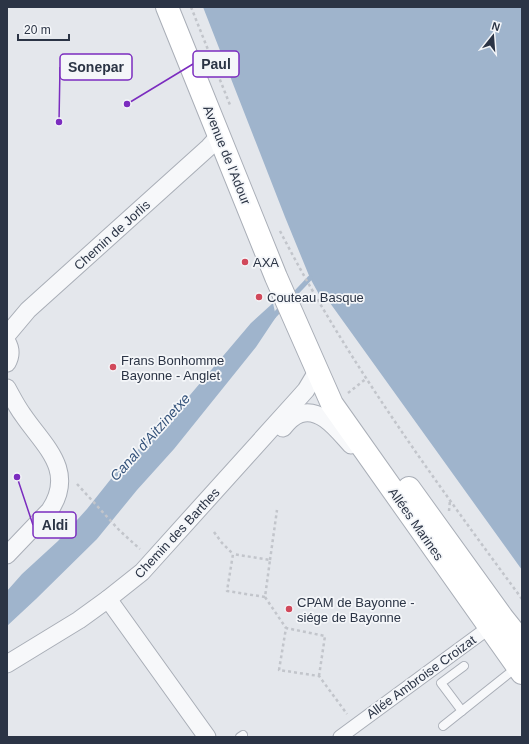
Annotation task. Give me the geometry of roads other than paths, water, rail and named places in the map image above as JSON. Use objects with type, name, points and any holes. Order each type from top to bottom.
[{"type":"main road","name":"Avenue de l'Adour","points":[[167,7],[290,309]]},
{"type":"main road","name":"Allées Marines","points":[[290,309],[332,404],[395,495],[495,622],[522,642]]},
{"type":"main road","name":"Allées Marines","points":[[318,370],[344,396],[495,622],[520,667]]},
{"type":"street","name":"Chemin de Jorlis","points":[[7,335],[28,310],[209,148],[219,136]]},
{"type":"street","points":[[7,342],[10,350],[10,356],[7,363]]},
{"type":"street","name":"Chemin des Barthes","points":[[7,664],[79,620],[129,583],[152,561],[306,390],[318,370]]},
{"type":"street","points":[[7,388],[22,415],[53,456],[58,465],[60,482],[56,501],[50,510],[7,555]]},
{"type":"street","name":"Chemin des Barthes","points":[[241,463],[261,448],[299,414],[311,413],[330,422],[395,495]]},
{"type":"street","points":[[108,599],[207,737]]},
{"type":"street","name":"Allée Ambroise Croizat","points":[[340,737],[495,622]]},
{"type":"lane","points":[[462,711],[441,683],[464,666]]},
{"type":"lane","points":[[443,726],[520,667]]},
{"type":"water","points":[[203,7],[522,7],[522,570],[325,296],[321,298],[310,278],[285,217]]},
{"type":"water","points":[[273,303],[276,317],[256,347],[174,449],[137,490],[97,539],[7,626],[7,591],[22,574],[58,541],[87,509],[118,470],[179,408],[251,323]]},
{"type":"waterway","name":"Canal d'Aitzinetxe","points":[[292,297],[310,278]]},
{"type":"waterway","name":"Canal d'Aitzinetxe","points":[[271,319],[283,306]]},
{"type":"place","name":"Paul","points":[[127,104]]},
{"type":"place","name":"Sonepar","points":[[59,122]]},
{"type":"place","name":"AXA","points":[[245,262]]},
{"type":"place","name":"Couteau Basque","points":[[259,297]]},
{"type":"place","name":"Frans Bonhomme Bayonne - Anglet","points":[[113,367]]},
{"type":"place","name":"Aldi","points":[[17,477]]},
{"type":"place","name":"CPAM de Bayonne - siége de Bayonne","points":[[289,609]]}]
